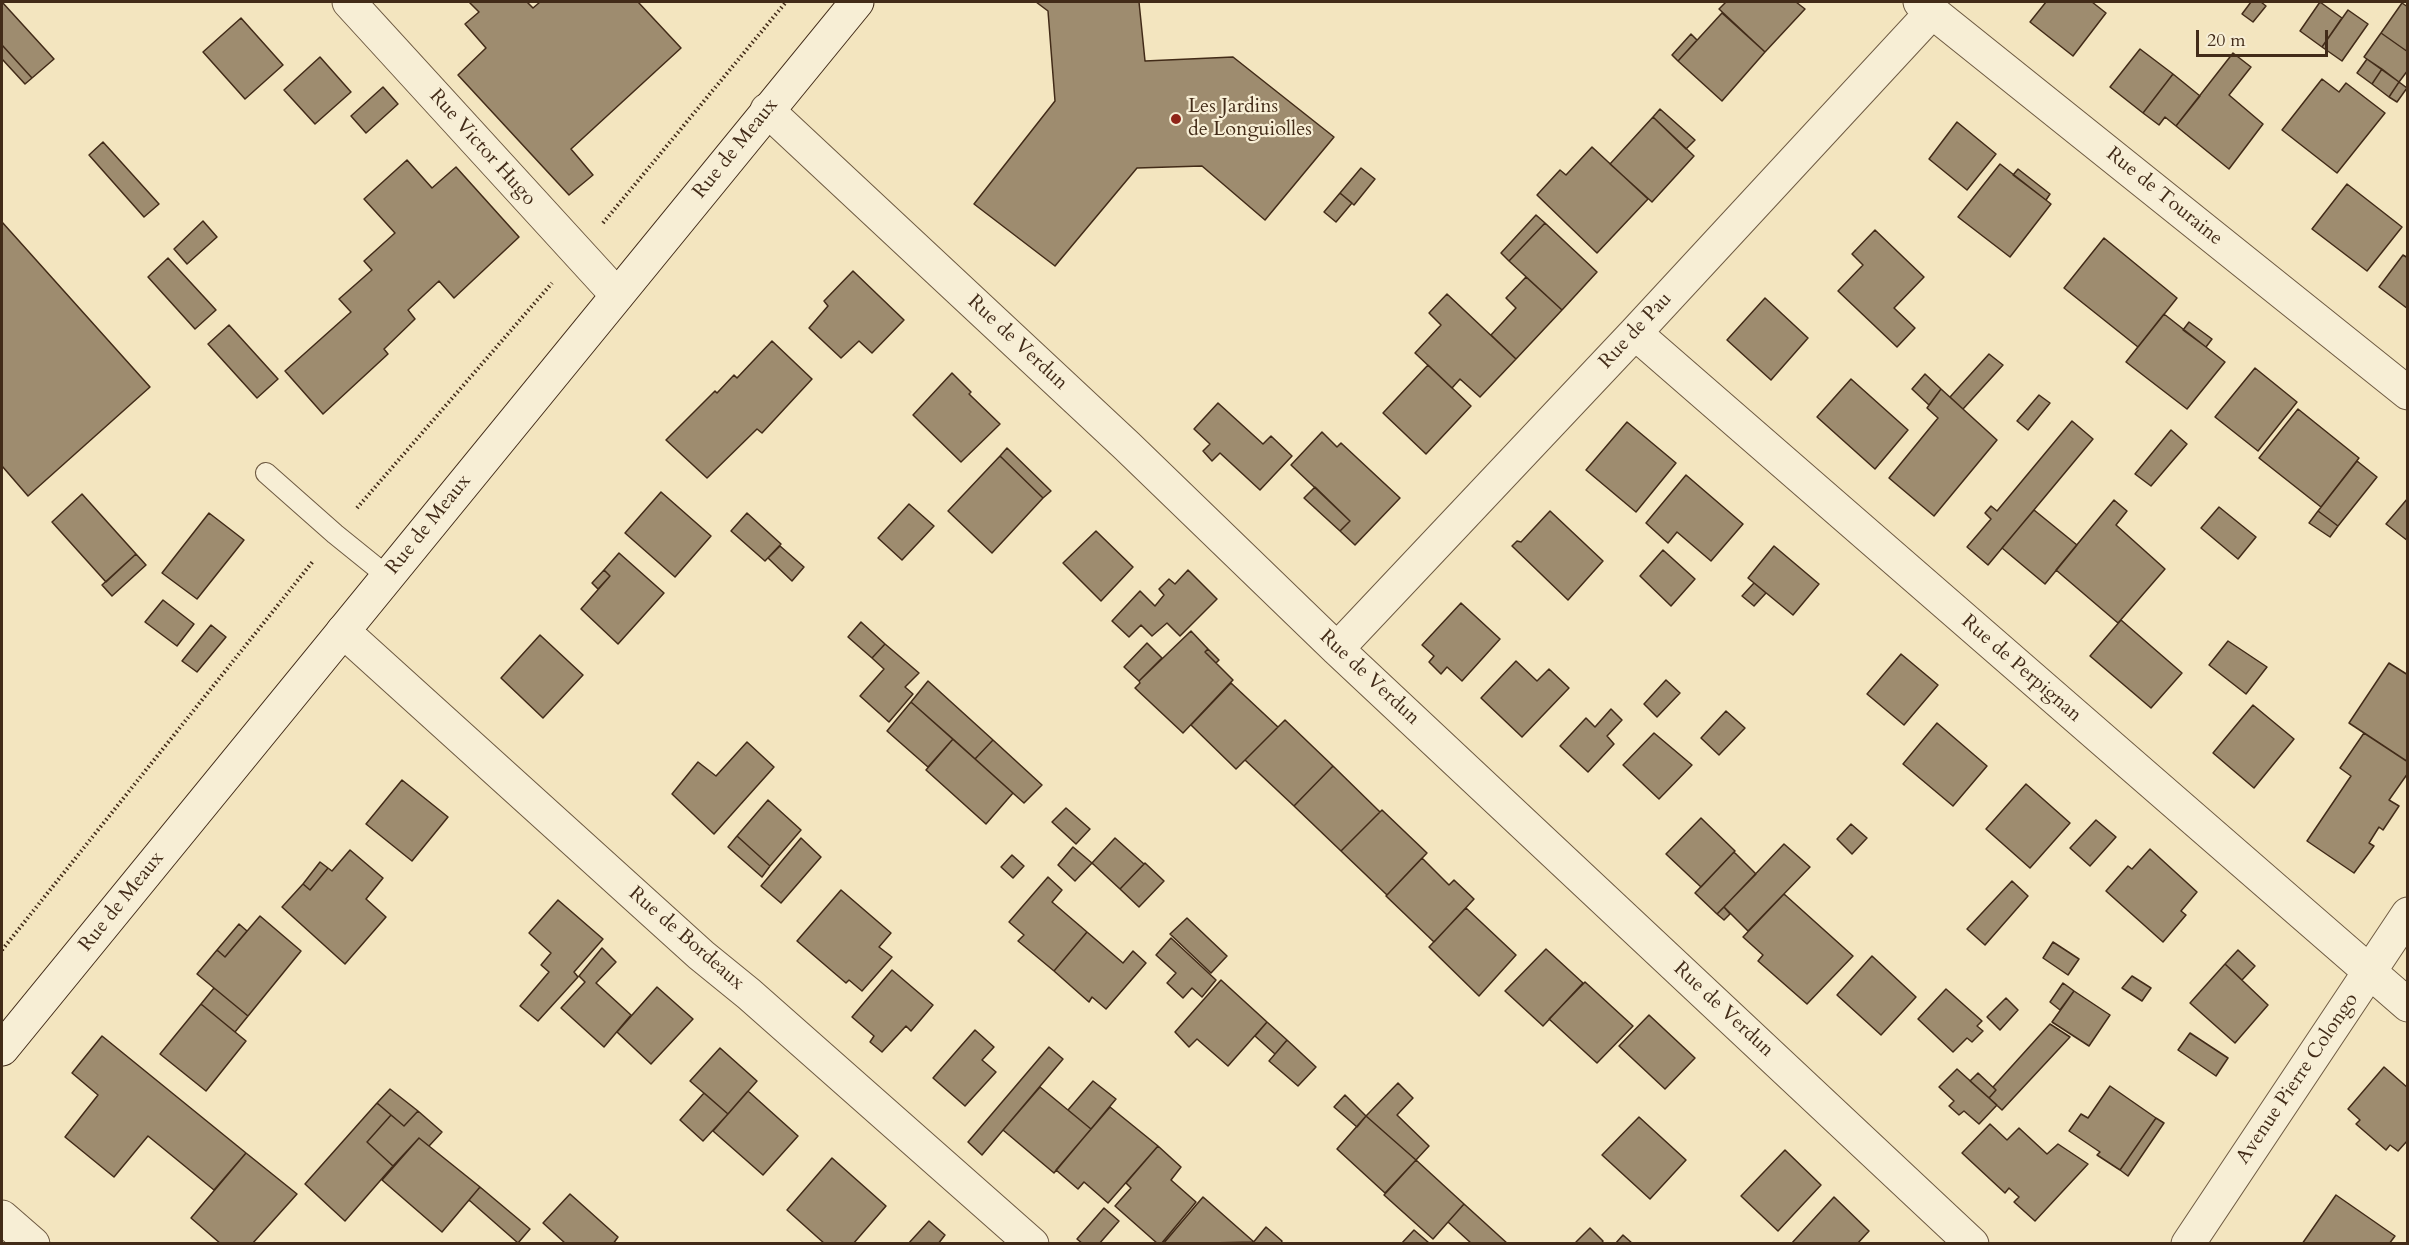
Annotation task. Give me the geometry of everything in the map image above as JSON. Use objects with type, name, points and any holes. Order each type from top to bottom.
[{"type":"street","name":"Rue Victor Hugo","points":[[349,2],[616,295]]},
{"type":"street","name":"Rue de Meaux","points":[[2,1049],[857,2]]},
{"type":"street","name":"Rue de Pau","points":[[1337,649],[1635,333],[1926,6]]},
{"type":"street","name":"Rue de Touraine","points":[[1926,6],[2408,393]]},
{"type":"street","name":"Rue de Verdun","points":[[767,110],[1127,446],[1337,649],[1972,1244]]},
{"type":"street","name":"Rue de Perpignan","points":[[1635,333],[2408,1005]]},
{"type":"street","name":"Rue de Bordeaux","points":[[343,631],[701,955],[1032,1244]]},
{"type":"street","name":"Avenue Pierre Colongo","points":[[2188,1244],[2408,914]]},
{"type":"street","points":[[2,1217],[33,1244]]},
{"type":"lane","points":[[266,473],[387,576]]},
{"type":"path","points":[[598,229],[786,2]]},
{"type":"path","points":[[2,950],[335,534],[555,280]]},
{"type":"building","points":[[2,2],[54,59],[32,78],[2,45]]},
{"type":"building","points":[[469,2],[527,2],[533,8],[540,2],[638,2],[681,48],[571,149],[593,175],[569,195],[458,75],[486,48],[465,24],[479,12]]},
{"type":"building","name":"Les Jardins de Longuiolles","points":[[1036,2],[1139,2],[1145,61],[1233,57],[1334,137],[1265,220],[1202,166],[1137,168],[1055,266],[974,204],[1055,101],[1048,11]]},
{"type":"building","points":[[1726,2],[1796,2],[1805,9],[1765,52],[1719,9]]},
{"type":"building","points":[[2046,2],[2092,2],[2106,13],[2073,56],[2030,22]]},
{"type":"building","points":[[2251,2],[2261,2],[2266,6],[2253,22],[2242,14]]},
{"type":"building","points":[[2320,2],[2342,18],[2322,47],[2300,31]]},
{"type":"building","points":[[2402,3],[2408,7],[2408,52],[2381,33]]},
{"type":"building","points":[[2348,10],[2368,24],[2342,61],[2322,47]]},
{"type":"building","points":[[1722,13],[1765,52],[1722,101],[1678,61]]},
{"type":"building","points":[[241,18],[283,65],[245,99],[203,52]]},
{"type":"building","points":[[2381,33],[2408,52],[2408,70],[2399,82],[2364,57]]},
{"type":"building","points":[[1691,34],[1697,40],[1678,61],[1672,55]]},
{"type":"building","points":[[2,45],[32,78],[25,84],[2,59]]},
{"type":"building","points":[[2140,49],[2173,74],[2143,113],[2110,87]]},
{"type":"building","points":[[2233,53],[2251,67],[2229,95],[2263,124],[2229,169],[2176,126]]},
{"type":"building","points":[[320,57],[351,92],[315,124],[284,90]]},
{"type":"building","points":[[2367,59],[2382,69],[2372,84],[2357,73]]},
{"type":"building","points":[[2382,69],[2399,82],[2389,97],[2372,84]]},
{"type":"building","points":[[2173,74],[2200,96],[2176,126],[2165,117],[2159,125],[2143,113]]},
{"type":"building","points":[[2322,79],[2339,92],[2346,83],[2385,113],[2337,173],[2282,130]]},
{"type":"building","points":[[2399,82],[2407,88],[2397,102],[2389,97]]},
{"type":"building","points":[[383,87],[398,104],[366,133],[351,116]]},
{"type":"building","points":[[1660,109],[1695,140],[1686,149],[1653,117]]},
{"type":"building","points":[[1653,117],[1694,156],[1652,202],[1610,164]]},
{"type":"building","points":[[1957,122],[1996,154],[1967,190],[1929,159]]},
{"type":"building","points":[[103,142],[159,204],[144,217],[89,155]]},
{"type":"building","points":[[1592,147],[1648,199],[1597,253],[1537,195],[1560,170],[1566,175]]},
{"type":"building","points":[[407,160],[432,188],[456,167],[519,237],[454,298],[439,281],[408,310],[415,319],[384,349],[388,354],[323,414],[285,371],[351,312],[339,299],[372,270],[364,261],[395,233],[364,199]]},
{"type":"building","points":[[2000,164],[2051,204],[2010,257],[1958,217]]},
{"type":"building","points":[[1361,168],[1375,179],[1354,205],[1340,193]]},
{"type":"building","points":[[2018,169],[2050,194],[2046,200],[2013,175]]},
{"type":"building","points":[[2347,184],[2402,227],[2367,271],[2312,229]]},
{"type":"building","points":[[1340,193],[1352,203],[1336,222],[1324,212]]},
{"type":"building","points":[[1536,215],[1545,223],[1509,261],[1501,253]]},
{"type":"building","points":[[203,221],[217,237],[187,264],[174,249]]},
{"type":"building","points":[[2,222],[150,387],[28,496],[2,466]]},
{"type":"building","points":[[1545,223],[1597,272],[1562,310],[1509,261]]},
{"type":"building","points":[[1875,230],[1924,277],[1894,308],[1915,328],[1897,347],[1838,291],[1863,265],[1852,254]]},
{"type":"building","points":[[2104,238],[2177,298],[2138,347],[2064,288]]},
{"type":"building","points":[[2403,255],[2408,258],[2408,309],[2379,287]]},
{"type":"building","points":[[168,258],[216,310],[195,329],[148,277]]},
{"type":"building","points":[[853,271],[904,320],[872,353],[859,341],[841,358],[809,328],[828,306],[824,301]]},
{"type":"building","points":[[1526,277],[1562,310],[1516,359],[1491,335],[1516,308],[1506,298]]},
{"type":"building","points":[[1447,294],[1516,359],[1480,397],[1460,379],[1452,388],[1415,353],[1441,325],[1429,313]]},
{"type":"building","points":[[1765,298],[1808,338],[1771,380],[1727,340]]},
{"type":"building","points":[[2164,314],[2225,362],[2187,409],[2126,362]]},
{"type":"building","points":[[2189,322],[2212,339],[2206,347],[2183,330]]},
{"type":"building","points":[[229,325],[278,379],[257,398],[208,344]]},
{"type":"building","points":[[772,341],[812,379],[762,433],[757,429],[707,478],[666,440],[715,391],[717,393],[734,375],[737,378]]},
{"type":"building","points":[[1989,354],[2003,365],[1963,409],[1950,397]]},
{"type":"building","points":[[1428,365],[1471,406],[1426,454],[1383,413]]},
{"type":"building","points":[[2255,368],[2297,402],[2258,451],[2215,417]]},
{"type":"building","points":[[952,373],[971,392],[969,394],[1000,424],[961,462],[913,415]]},
{"type":"building","points":[[1925,374],[1941,389],[1929,405],[1912,389]]},
{"type":"building","points":[[1851,379],[1908,430],[1875,469],[1817,417]]},
{"type":"building","points":[[1941,389],[1997,440],[1934,516],[1889,478],[1938,418],[1927,408]]},
{"type":"building","points":[[2039,395],[2050,403],[2028,430],[2017,421]]},
{"type":"building","points":[[1218,403],[1263,444],[1271,436],[1292,456],[1260,490],[1220,453],[1212,461],[1203,451],[1210,444],[1194,429]]},
{"type":"building","points":[[2298,409],[2359,458],[2321,507],[2259,458]]},
{"type":"building","points":[[2072,421],[2093,439],[1988,565],[1967,547],[1991,519],[1985,513],[1991,506],[1997,511]]},
{"type":"building","points":[[1627,422],[1676,463],[1636,512],[1586,470]]},
{"type":"building","points":[[2171,430],[2187,444],[2151,486],[2135,474]]},
{"type":"building","points":[[1322,432],[1337,447],[1341,443],[1400,498],[1355,545],[1340,531],[1350,521],[1291,465]]},
{"type":"building","points":[[1007,448],[1051,491],[1043,498],[1000,456]]},
{"type":"building","points":[[1000,456],[1043,498],[992,553],[948,511]]},
{"type":"building","points":[[2357,461],[2377,477],[2338,526],[2318,511]]},
{"type":"building","points":[[1686,475],[1743,524],[1711,561],[1677,532],[1668,543],[1646,523]]},
{"type":"building","points":[[1315,487],[1350,521],[1340,531],[1304,498]]},
{"type":"building","points":[[661,492],[711,536],[675,577],[625,533]]},
{"type":"building","points":[[82,494],[136,554],[106,582],[52,522]]},
{"type":"building","points":[[2408,498],[2408,541],[2386,524]]},
{"type":"building","points":[[2114,500],[2127,511],[2116,525],[2165,569],[2118,623],[2056,570]]},
{"type":"building","points":[[909,504],[934,526],[902,560],[878,538]]},
{"type":"building","points":[[2219,507],[2256,537],[2238,559],[2201,528]]},
{"type":"building","points":[[2034,510],[2077,545],[2045,584],[2002,548]]},
{"type":"building","points":[[1550,511],[1603,561],[1568,600],[1512,546],[1517,541],[1521,542]]},
{"type":"building","points":[[2318,511],[2338,526],[2330,537],[2309,523]]},
{"type":"building","points":[[209,513],[244,540],[197,599],[162,573]]},
{"type":"building","points":[[747,513],[781,544],[765,561],[731,531]]},
{"type":"building","points":[[1096,531],[1133,567],[1101,601],[1063,563]]},
{"type":"building","points":[[780,546],[804,567],[792,581],[768,558]]},
{"type":"building","points":[[1774,546],[1819,584],[1793,615],[1748,578]]},
{"type":"building","points":[[1663,550],[1695,579],[1671,606],[1640,576]]},
{"type":"building","points":[[619,553],[664,593],[618,644],[581,609],[610,576],[604,570]]},
{"type":"building","points":[[136,554],[146,565],[112,596],[102,585]]},
{"type":"building","points":[[604,570],[610,576],[598,589],[592,583]]},
{"type":"building","points":[[1188,570],[1217,599],[1180,636],[1167,623],[1152,636],[1141,625],[1129,637],[1112,621],[1140,591],[1155,606],[1164,595],[1159,589],[1169,579],[1175,584]]},
{"type":"building","points":[[1754,583],[1766,593],[1754,606],[1742,596]]},
{"type":"building","points":[[163,600],[194,624],[177,646],[145,622]]},
{"type":"building","points":[[1461,603],[1500,639],[1462,681],[1447,667],[1441,674],[1429,662],[1434,656],[1422,645]]},
{"type":"building","points":[[2121,620],[2182,673],[2151,708],[2090,656]]},
{"type":"building","points":[[861,622],[885,644],[872,658],[848,637]]},
{"type":"building","points":[[211,625],[226,637],[197,672],[182,661]]},
{"type":"building","points":[[1191,631],[1208,649],[1205,652],[1233,680],[1183,733],[1135,688],[1140,683],[1139,681]]},
{"type":"building","points":[[540,635],[583,675],[543,718],[501,678]]},
{"type":"building","points":[[2228,641],[2267,667],[2246,694],[2209,665]]},
{"type":"building","points":[[1147,643],[1162,658],[1139,681],[1124,667]]},
{"type":"building","points":[[885,644],[919,673],[905,687],[913,694],[889,722],[860,696],[884,669],[872,658]]},
{"type":"building","points":[[1208,649],[1219,660],[1216,663],[1205,652]]},
{"type":"building","points":[[1901,654],[1938,685],[1904,725],[1867,694]]},
{"type":"building","points":[[1516,661],[1537,681],[1549,669],[1569,688],[1522,737],[1481,698]]},
{"type":"building","points":[[2389,663],[2408,675],[2408,762],[2349,723]]},
{"type":"building","points":[[1666,680],[1680,693],[1657,717],[1644,704]]},
{"type":"building","points":[[928,681],[993,740],[975,759],[911,702]]},
{"type":"building","points":[[1231,683],[1278,727],[1236,769],[1191,725]]},
{"type":"building","points":[[911,702],[953,739],[928,767],[887,731]]},
{"type":"building","points":[[2253,705],[2294,739],[2254,788],[2213,753]]},
{"type":"building","points":[[1611,709],[1622,720],[1607,736],[1614,744],[1588,772],[1560,746],[1586,718],[1595,727]]},
{"type":"building","points":[[1726,711],[1745,728],[1719,755],[1701,738]]},
{"type":"building","points":[[1285,720],[1333,766],[1294,806],[1245,760]]},
{"type":"building","points":[[1937,723],[1987,766],[1953,806],[1903,764]]},
{"type":"building","points":[[1654,733],[1692,765],[1659,799],[1623,765]]},
{"type":"building","points":[[2364,733],[2408,762],[2408,773],[2389,800],[2399,806],[2383,830],[2379,827],[2369,843],[2374,846],[2354,873],[2307,841],[2351,776],[2340,768]]},
{"type":"building","points":[[953,739],[1013,793],[986,824],[926,770]]},
{"type":"building","points":[[993,740],[1042,785],[1024,803],[975,759]]},
{"type":"building","points":[[747,742],[774,767],[714,834],[672,794],[698,762],[716,776]]},
{"type":"building","points":[[1333,766],[1380,812],[1341,851],[1294,806]]},
{"type":"building","points":[[402,780],[448,817],[412,861],[366,824]]},
{"type":"building","points":[[2026,784],[2070,823],[2030,868],[1986,829]]},
{"type":"building","points":[[768,800],[801,830],[770,866],[737,836]]},
{"type":"building","points":[[1066,808],[1090,829],[1076,844],[1052,822]]},
{"type":"building","points":[[1382,810],[1427,853],[1387,895],[1341,851]]},
{"type":"building","points":[[1701,818],[1735,851],[1701,887],[1666,854]]},
{"type":"building","points":[[2096,820],[2116,837],[2090,866],[2070,848]]},
{"type":"building","points":[[1851,824],[1867,838],[1852,854],[1837,839]]},
{"type":"building","points":[[737,836],[770,866],[762,877],[728,847]]},
{"type":"building","points":[[801,838],[821,857],[781,903],[761,886]]},
{"type":"building","points":[[1115,838],[1144,864],[1120,889],[1092,863]]},
{"type":"building","points":[[1784,844],[1810,867],[1748,931],[1724,907]]},
{"type":"building","points":[[1073,847],[1092,863],[1075,881],[1058,865]]},
{"type":"building","points":[[2150,849],[2197,892],[2181,911],[2186,915],[2163,942],[2106,891],[2128,866],[2132,869]]},
{"type":"building","points":[[350,850],[383,878],[366,899],[386,917],[345,964],[282,907],[303,884],[310,890],[328,868],[332,871]]},
{"type":"building","points":[[1734,852],[1756,874],[1717,914],[1695,893]]},
{"type":"building","points":[[1012,855],[1024,866],[1013,878],[1001,867]]},
{"type":"building","points":[[1422,858],[1449,885],[1454,880],[1474,899],[1434,942],[1386,896]]},
{"type":"building","points":[[320,862],[328,868],[310,890],[303,884]]},
{"type":"building","points":[[1145,863],[1164,881],[1139,907],[1120,889]]},
{"type":"building","points":[[1048,877],[1062,890],[1052,902],[1087,932],[1054,971],[1018,941],[1024,935],[1009,922]]},
{"type":"building","points":[[2012,881],[2028,896],[1985,945],[1967,929]]},
{"type":"building","points":[[841,890],[891,933],[879,947],[892,957],[862,991],[849,980],[846,983],[797,941]]},
{"type":"building","points":[[1784,894],[1853,956],[1807,1004],[1758,961],[1763,955],[1743,937]]},
{"type":"building","points":[[558,900],[603,939],[574,972],[578,977],[538,1021],[520,1006],[549,972],[541,965],[551,953],[529,933]]},
{"type":"building","points":[[1724,907],[1730,914],[1724,920],[1717,914]]},
{"type":"building","points":[[1466,908],[1516,955],[1479,996],[1429,947]]},
{"type":"building","points":[[260,916],[301,951],[248,1016],[197,974],[217,950],[225,957]]},
{"type":"building","points":[[1187,918],[1227,956],[1211,973],[1170,934]]},
{"type":"building","points":[[239,924],[247,931],[225,957],[217,950]]},
{"type":"building","points":[[1087,932],[1123,963],[1133,951],[1146,963],[1106,1009],[1092,997],[1089,1002],[1054,971]]},
{"type":"building","points":[[1171,938],[1216,980],[1202,997],[1192,988],[1183,998],[1167,983],[1176,973],[1156,955]]},
{"type":"building","points":[[2053,942],[2079,959],[2068,975],[2043,958]]},
{"type":"building","points":[[602,948],[616,962],[596,983],[631,1015],[604,1047],[561,1008],[585,982],[579,976]]},
{"type":"building","points":[[1546,949],[1583,983],[1543,1026],[1505,991]]},
{"type":"building","points":[[2238,950],[2255,966],[2242,980],[2225,964]]},
{"type":"building","points":[[1872,956],[1916,997],[1881,1035],[1837,995]]},
{"type":"building","points":[[2225,964],[2268,1005],[2235,1043],[2190,1003]]},
{"type":"building","points":[[892,970],[933,1005],[911,1031],[906,1026],[882,1052],[870,1042],[874,1036],[852,1017]]},
{"type":"building","points":[[2132,976],[2151,988],[2142,1001],[2122,988]]},
{"type":"building","points":[[1221,980],[1267,1022],[1228,1066],[1197,1039],[1189,1047],[1175,1032]]},
{"type":"building","points":[[1585,982],[1633,1026],[1597,1063],[1549,1019]]},
{"type":"building","points":[[2063,983],[2074,991],[2060,1010],[2050,1002]]},
{"type":"building","points":[[657,987],[693,1019],[651,1064],[617,1032]]},
{"type":"building","points":[[214,988],[248,1016],[235,1032],[201,1004]]},
{"type":"building","points":[[1946,989],[1982,1021],[1977,1026],[1983,1031],[1972,1042],[1967,1038],[1953,1052],[1918,1019]]},
{"type":"building","points":[[2074,991],[2110,1015],[2089,1046],[2052,1022]]},
{"type":"building","points":[[2006,998],[2018,1010],[2000,1030],[1987,1017]]},
{"type":"building","points":[[201,1004],[246,1041],[206,1091],[160,1054]]},
{"type":"building","points":[[1649,1015],[1695,1058],[1665,1089],[1619,1046]]},
{"type":"building","points":[[1267,1022],[1287,1040],[1275,1054],[1255,1036]]},
{"type":"building","points":[[2050,1024],[2070,1037],[2002,1110],[1989,1098],[1996,1090],[1993,1087]]},
{"type":"building","points":[[975,1030],[994,1047],[982,1060],[996,1072],[965,1106],[933,1078]]},
{"type":"building","points":[[2190,1033],[2228,1058],[2216,1076],[2178,1050]]},
{"type":"building","points":[[102,1036],[246,1153],[214,1190],[148,1136],[114,1177],[65,1137],[98,1095],[72,1073]]},
{"type":"building","points":[[1287,1040],[1316,1067],[1298,1086],[1269,1061]]},
{"type":"building","points":[[1049,1047],[1063,1059],[982,1155],[968,1142]]},
{"type":"building","points":[[720,1048],[757,1081],[728,1114],[690,1081]]},
{"type":"building","points":[[2384,1067],[2408,1088],[2408,1140],[2398,1151],[2390,1145],[2386,1150],[2356,1124],[2360,1120],[2348,1109]]},
{"type":"building","points":[[1957,1069],[1997,1105],[1979,1124],[1964,1111],[1959,1115],[1949,1106],[1954,1101],[1939,1087]]},
{"type":"building","points":[[1978,1073],[1996,1090],[1989,1098],[1970,1081]]},
{"type":"building","points":[[1093,1081],[1116,1099],[1091,1129],[1068,1110]]},
{"type":"building","points":[[1398,1083],[1413,1098],[1397,1115],[1429,1146],[1416,1160],[1366,1116]]},
{"type":"building","points":[[2110,1086],[2156,1118],[2120,1170],[2097,1155],[2100,1152],[2069,1131],[2081,1114],[2088,1118]]},
{"type":"building","points":[[1040,1087],[1091,1129],[1054,1173],[1003,1130]]},
{"type":"building","points":[[390,1089],[418,1111],[404,1126],[377,1103]]},
{"type":"building","points":[[748,1091],[798,1136],[763,1175],[713,1131]]},
{"type":"building","points":[[704,1093],[728,1114],[703,1141],[680,1120]]},
{"type":"building","points":[[1345,1095],[1366,1116],[1357,1127],[1334,1107]]},
{"type":"building","points":[[377,1103],[391,1115],[367,1142],[393,1166],[345,1221],[305,1184]]},
{"type":"building","points":[[1110,1107],[1158,1146],[1108,1203],[1084,1182],[1078,1189],[1056,1170]]},
{"type":"building","points":[[418,1111],[442,1132],[429,1146],[419,1138],[393,1166],[367,1142],[391,1115],[404,1126]]},
{"type":"building","points":[[1366,1116],[1416,1160],[1385,1193],[1337,1149]]},
{"type":"building","points":[[1639,1117],[1686,1160],[1650,1199],[1602,1155]]},
{"type":"building","points":[[2156,1118],[2164,1123],[2128,1176],[2120,1170]]},
{"type":"building","points":[[1990,1124],[2007,1140],[2019,1128],[2047,1154],[2058,1144],[2088,1164],[2035,1221],[2014,1202],[2019,1197],[2009,1188],[2005,1193],[1962,1153]]},
{"type":"building","points":[[419,1138],[480,1187],[442,1232],[382,1180]]},
{"type":"building","points":[[1158,1146],[1181,1167],[1171,1180],[1196,1202],[1161,1244],[1158,1244],[1115,1206],[1131,1188],[1126,1183]]},
{"type":"building","points":[[1785,1150],[1821,1185],[1778,1231],[1741,1196]]},
{"type":"building","points":[[246,1153],[297,1194],[252,1244],[221,1244],[191,1218]]},
{"type":"building","points":[[832,1158],[886,1206],[853,1244],[825,1244],[787,1210]]},
{"type":"building","points":[[1416,1160],[1464,1204],[1433,1239],[1384,1195]]},
{"type":"building","points":[[480,1187],[530,1229],[518,1243],[469,1200]]},
{"type":"building","points":[[570,1194],[618,1237],[613,1244],[566,1244],[543,1223]]},
{"type":"building","points":[[2336,1195],[2395,1236],[2389,1244],[2302,1244]]},
{"type":"building","points":[[1203,1197],[1254,1242],[1163,1244]]},
{"type":"building","points":[[1834,1197],[1869,1231],[1857,1244],[1791,1244]]},
{"type":"building","points":[[1464,1204],[1508,1244],[1472,1244],[1448,1222]]},
{"type":"building","points":[[1104,1208],[1119,1221],[1099,1244],[1083,1244],[1077,1239]]},
{"type":"building","points":[[929,1221],[945,1235],[938,1244],[908,1244]]},
{"type":"building","points":[[1266,1227],[1282,1241],[1281,1244],[1252,1244]]},
{"type":"building","points":[[1590,1228],[1603,1241],[1601,1244],[1578,1244],[1576,1242]]},
{"type":"building","points":[[1414,1230],[1429,1243],[1429,1244],[1401,1244]]},
{"type":"building","points":[[1623,1235],[1633,1244],[1615,1244]]},
{"type":"place","name":"Les Jardins de Longuiolles","points":[[1176,119]]}]
